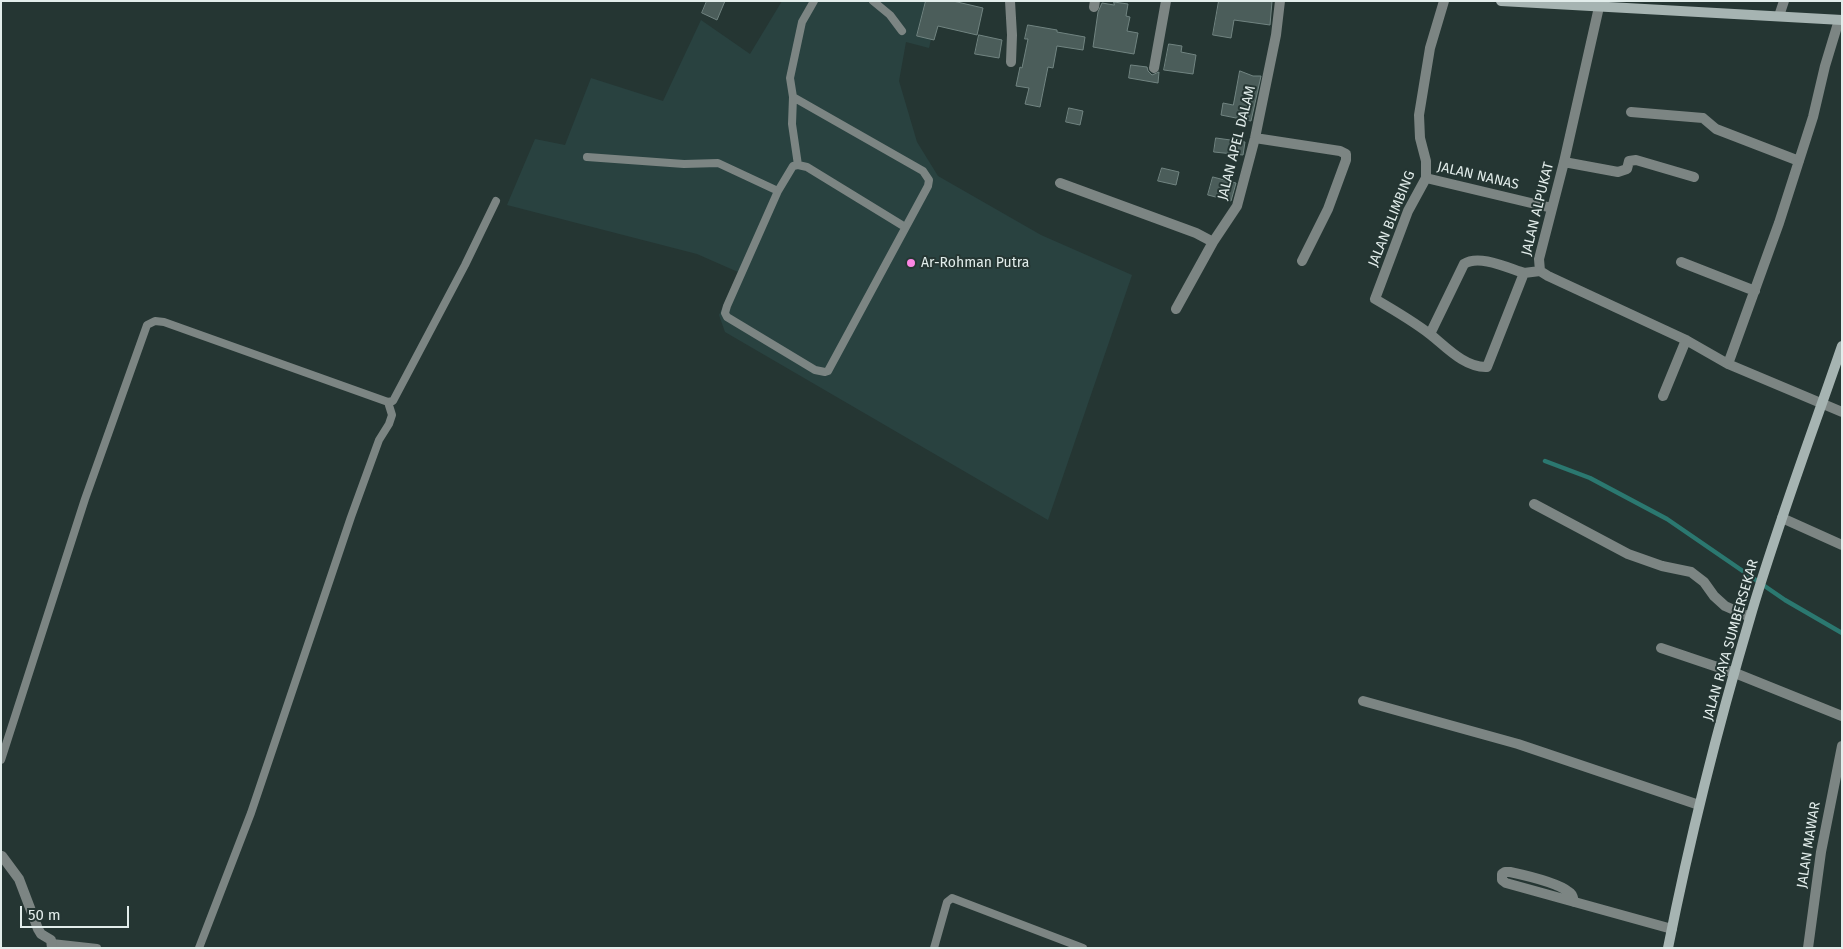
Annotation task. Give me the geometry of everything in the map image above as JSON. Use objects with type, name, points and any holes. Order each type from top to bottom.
[{"type":"main road","points":[[1501,1],[1600,4],[1840,20]]},
{"type":"main road","name":"JALAN RAYA SUMBERSEKAR","points":[[1668,948],[1699,805],[1750,618],[1782,518],[1842,346]]},
{"type":"street","points":[[1010,1],[1011,62]]},
{"type":"street","points":[[1154,68],[1166,1]]},
{"type":"street","name":"JALAN APEL DALAM","points":[[1176,309],[1213,242],[1237,206],[1255,138],[1276,35],[1280,1]]},
{"type":"street","name":"JALAN BLIMBING","points":[[1430,334],[1375,299],[1408,211],[1426,178],[1426,161],[1420,138],[1419,115],[1430,48],[1444,1]]},
{"type":"street","points":[[1779,16],[1784,1]]},
{"type":"street","name":"JALAN ALPUKAT","points":[[1600,4],[1564,162],[1539,259],[1540,271],[1686,340],[1728,364],[1842,412]]},
{"type":"street","points":[[1728,364],[1799,161],[1813,117],[1825,66],[1840,20]]},
{"type":"street","points":[[1631,112],[1703,118],[1716,129],[1799,161]]},
{"type":"street","points":[[1255,138],[1340,151],[1346,154],[1346,160],[1328,209],[1302,261]]},
{"type":"street","points":[[1564,162],[1618,172],[1627,169],[1629,161],[1636,160],[1694,177]]},
{"type":"street","name":"JALAN NANAS","points":[[1426,178],[1552,208]]},
{"type":"street","points":[[1060,183],[1196,233],[1213,242]]},
{"type":"street","points":[[1524,273],[1487,367],[1477,366],[1463,359],[1430,334],[1464,264],[1470,260],[1480,260],[1524,273],[1540,271]]},
{"type":"street","points":[[1681,262],[1755,291]]},
{"type":"street","points":[[1663,396],[1686,340]]},
{"type":"street","points":[[1534,504],[1628,554],[1662,566],[1691,572],[1704,582],[1714,596],[1726,606],[1750,618]]},
{"type":"street","points":[[1782,518],[1842,546]]},
{"type":"street","points":[[1661,648],[1735,673],[1842,716]]},
{"type":"street","points":[[1364,701],[1518,744],[1699,805]]},
{"type":"street","name":"JALAN MAWAR","points":[[1808,948],[1824,835],[1842,746]]},
{"type":"street","points":[[2,857],[19,879],[38,930],[51,940],[52,945]]},
{"type":"street","points":[[1574,902],[1569,891],[1557,885],[1510,872],[1502,874],[1502,880],[1506,883],[1574,902],[1672,929]]},
{"type":"lane","points":[[798,165],[792,124],[793,96],[790,78],[802,22],[814,1]]},
{"type":"lane","points":[[873,1],[890,15],[902,31]]},
{"type":"lane","points":[[793,96],[926,174],[929,180],[928,186],[831,368],[825,372],[815,370],[726,317],[725,313],[778,191],[793,166],[807,166],[905,227]]},
{"type":"lane","points":[[587,156],[684,164],[718,163],[778,191]]},
{"type":"lane","points":[[1,760],[85,499],[147,325],[155,321],[164,322],[388,402],[393,402],[496,202]]},
{"type":"lane","points":[[199,948],[251,813],[354,508],[379,440],[390,424],[392,415],[388,402]]},
{"type":"lane","points":[[934,948],[947,902],[952,898],[1083,948]]},
{"type":"lane","points":[[52,945],[97,948]]},
{"type":"shaded area","name":"Ar-Rohman Putra","points":[[782,1],[940,1],[929,48],[906,42],[899,81],[917,142],[938,176],[1041,235],[1132,275],[1048,520],[725,332],[719,315],[738,272],[697,254],[507,205],[535,139],[565,145],[591,78],[663,101],[701,20],[750,54]]},
{"type":"building","points":[[707,1],[725,1],[717,20],[702,13]]},
{"type":"building","points":[[926,1],[953,1],[983,8],[977,35],[938,26],[934,40],[917,36]]},
{"type":"building","points":[[1219,1],[1272,1],[1270,25],[1234,20],[1231,38],[1213,35]]},
{"type":"building","points":[[1114,2],[1128,4],[1126,16],[1130,17],[1127,31],[1138,33],[1134,54],[1093,47],[1098,12],[1102,3],[1114,5]]},
{"type":"building","points":[[1028,25],[1085,37],[1083,50],[1057,46],[1053,68],[1048,67],[1040,107],[1025,104],[1029,88],[1016,86],[1028,39],[1025,39]]},
{"type":"building","points":[[979,35],[1002,40],[999,58],[975,54]]},
{"type":"building","points":[[1169,44],[1182,46],[1181,52],[1196,55],[1193,74],[1164,70]]},
{"type":"building","points":[[1131,65],[1147,67],[1152,75],[1159,72],[1158,83],[1129,78]]},
{"type":"building","points":[[1240,71],[1253,76],[1261,76],[1251,121],[1221,115],[1223,103],[1233,105]]},
{"type":"building","points":[[1069,108],[1083,111],[1080,125],[1066,122]]},
{"type":"building","points":[[1216,138],[1245,142],[1243,155],[1214,152]]},
{"type":"building","points":[[1162,168],[1179,172],[1176,185],[1158,181]]},
{"type":"building","points":[[1213,177],[1236,183],[1231,201],[1208,195]]},
{"type":"waterway","points":[[1545,461],[1590,478],[1667,519],[1785,600],[1842,633]]},
{"type":"place","name":"Ar-Rohman Putra","points":[[911,263]]}]
